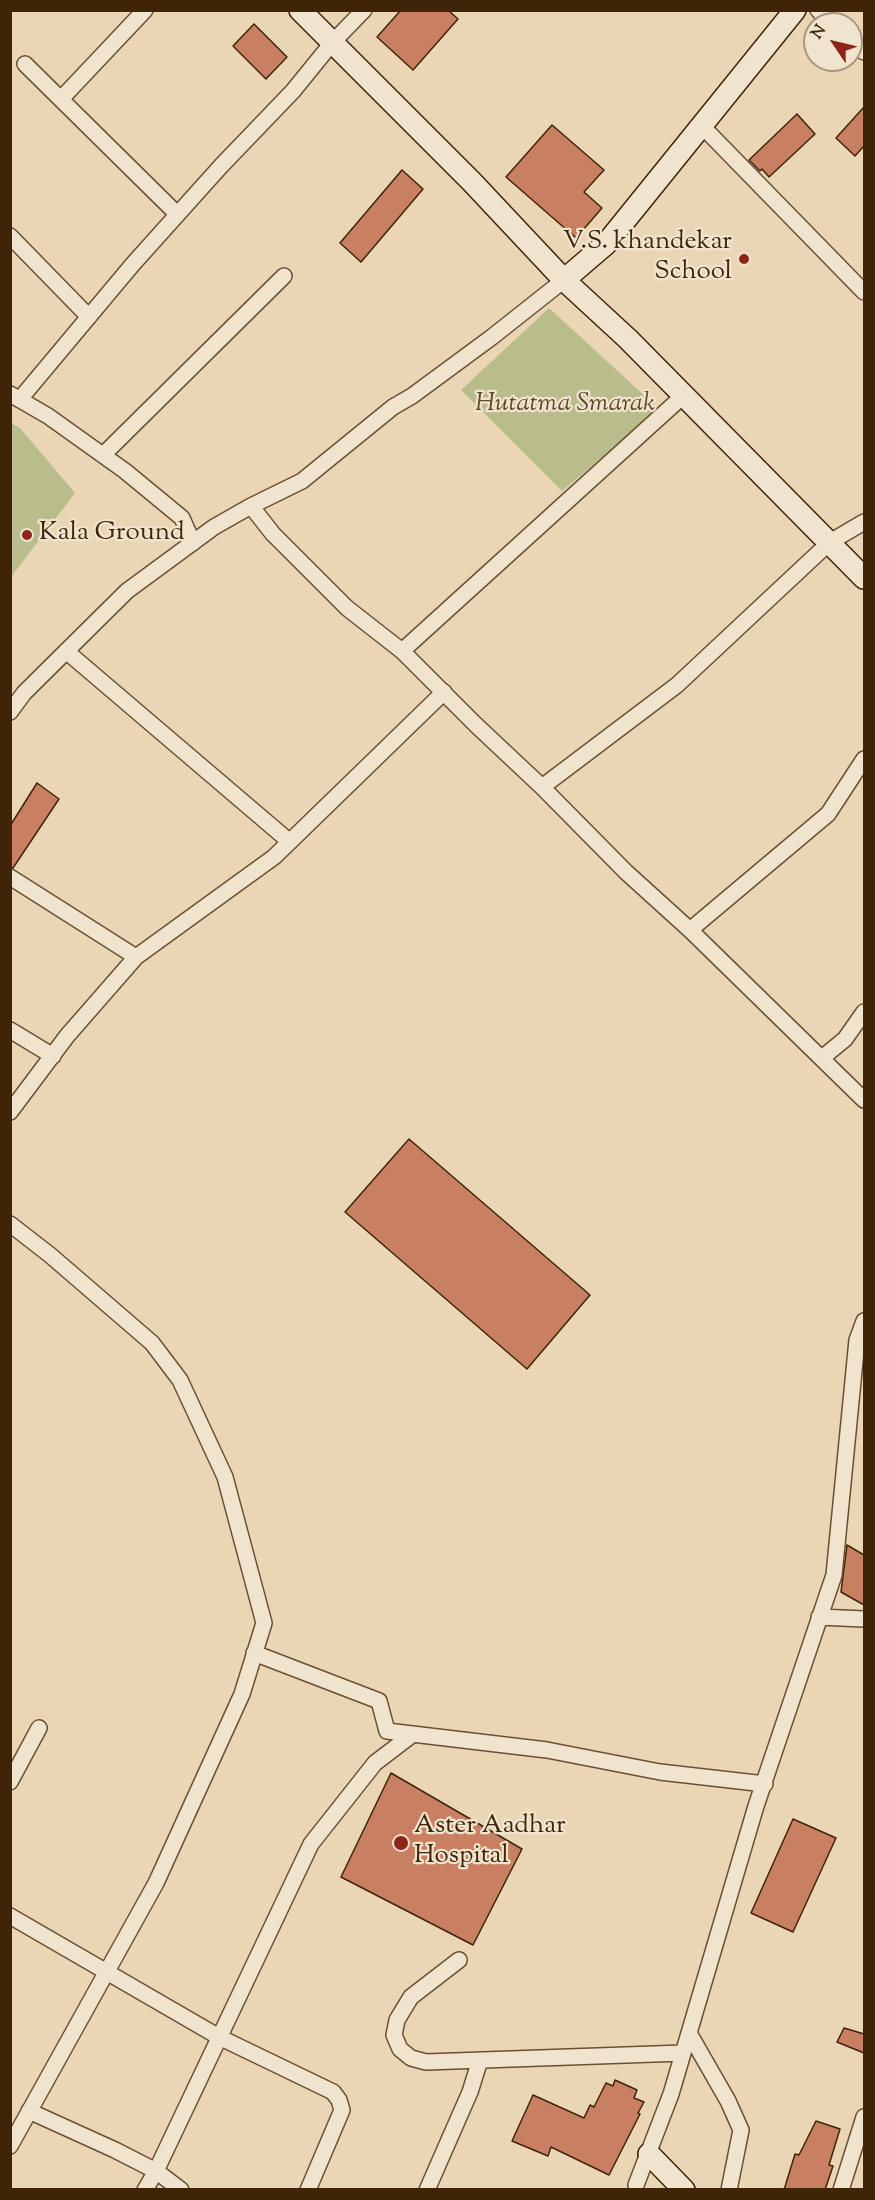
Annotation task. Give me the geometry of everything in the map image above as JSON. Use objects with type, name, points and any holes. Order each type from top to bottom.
[{"type":"street","points":[[61,99],[145,10]]},
{"type":"street","points":[[300,10],[472,182],[564,280],[628,339],[864,578]]},
{"type":"street","points":[[192,543],[182,518],[103,455],[48,416],[15,397],[89,317],[177,214],[293,91],[364,10]]},
{"type":"street","points":[[10,712],[24,693],[127,591],[214,527],[302,481],[393,407],[412,396],[483,344],[606,244],[795,10]]},
{"type":"street","points":[[25,64],[177,214]]},
{"type":"street","points":[[701,124],[864,292]]},
{"type":"street","points":[[10,236],[89,317]]},
{"type":"street","points":[[103,455],[284,276]]},
{"type":"street","points":[[402,651],[683,396]]},
{"type":"street","points":[[251,506],[273,534],[347,608],[402,651],[626,872],[690,930],[864,1100]]},
{"type":"street","points":[[542,787],[677,685],[830,542],[864,522]]},
{"type":"street","points":[[66,651],[290,842]]},
{"type":"street","points":[[10,1112],[67,1036],[136,957],[274,856],[444,692]]},
{"type":"street","points":[[690,930],[828,814],[864,759]]},
{"type":"street","points":[[10,877],[136,957]]},
{"type":"street","points":[[822,1058],[845,1039],[864,1012]]},
{"type":"street","points":[[10,1030],[53,1056]]},
{"type":"street","points":[[10,1224],[50,1255],[152,1343],[180,1380],[225,1477],[264,1623],[242,1694],[156,1882],[10,2146]]},
{"type":"street","points":[[636,2185],[671,2094],[756,1806],[834,1575],[857,1340],[864,1321]]},
{"type":"street","points":[[819,1617],[864,1619]]},
{"type":"street","points":[[254,1653],[379,1701],[387,1731],[547,1750],[660,1773],[765,1784]]},
{"type":"street","points":[[10,1782],[39,1728]]},
{"type":"street","points":[[145,2190],[311,1844],[375,1763],[413,1734]]},
{"type":"street","points":[[10,1916],[219,2037],[333,2092],[342,2110],[308,2190]]},
{"type":"street","points":[[459,1960],[411,1997],[397,2020],[394,2035],[400,2049],[411,2058],[426,2062],[683,2054]]},
{"type":"street","points":[[689,2033],[728,2101],[741,2130],[729,2190]]},
{"type":"street","points":[[427,2190],[470,2092],[480,2060]]},
{"type":"street","points":[[29,2111],[156,2171],[181,2190]]},
{"type":"street","points":[[841,2190],[864,2117]]},
{"type":"street","points":[[649,2154],[684,2190]]},
{"type":"green space","name":"Hutatma Smarak","points":[[549,308],[659,409],[562,491],[461,390]]},
{"type":"green space","name":"Kala Ground","points":[[11,423],[20,428],[75,493],[11,577]]},
{"type":"building","points":[[401,10],[448,10],[458,19],[413,70],[377,37]]},
{"type":"building","points":[[254,24],[287,57],[266,79],[233,46]]},
{"type":"building","points":[[864,107],[864,146],[855,156],[836,138]]},
{"type":"building","points":[[797,114],[815,134],[769,177],[749,160]]},
{"type":"building","points":[[552,125],[604,170],[584,192],[602,208],[576,238],[506,177]]},
{"type":"building","points":[[402,170],[423,189],[361,262],[340,243]]},
{"type":"building","points":[[37,783],[59,799],[13,868],[10,867],[10,826]]},
{"type":"building","points":[[409,1139],[590,1295],[527,1369],[345,1212]]},
{"type":"building","points":[[847,1545],[864,1555],[864,1605],[841,1592]]},
{"type":"building","points":[[391,1773],[522,1849],[473,1945],[341,1877]]},
{"type":"building","points":[[793,1819],[836,1838],[793,1932],[751,1913]]},
{"type":"building","points":[[844,2028],[864,2034],[864,2053],[837,2042]]},
{"type":"building","points":[[615,2080],[637,2090],[634,2098],[644,2102],[609,2175],[551,2147],[548,2156],[512,2141],[533,2095],[584,2118],[590,2105],[594,2107],[606,2083],[613,2086]]},
{"type":"building","points":[[816,2121],[840,2129],[829,2165],[833,2166],[825,2190],[784,2190],[795,2154],[799,2155]]},
{"type":"place","name":"V.S. khandekar School","points":[[744,259]]},
{"type":"place","name":"Kala Ground","points":[[27,535]]},
{"type":"place","name":"Aster Aadhar Hospital","points":[[401,1843]]}]
